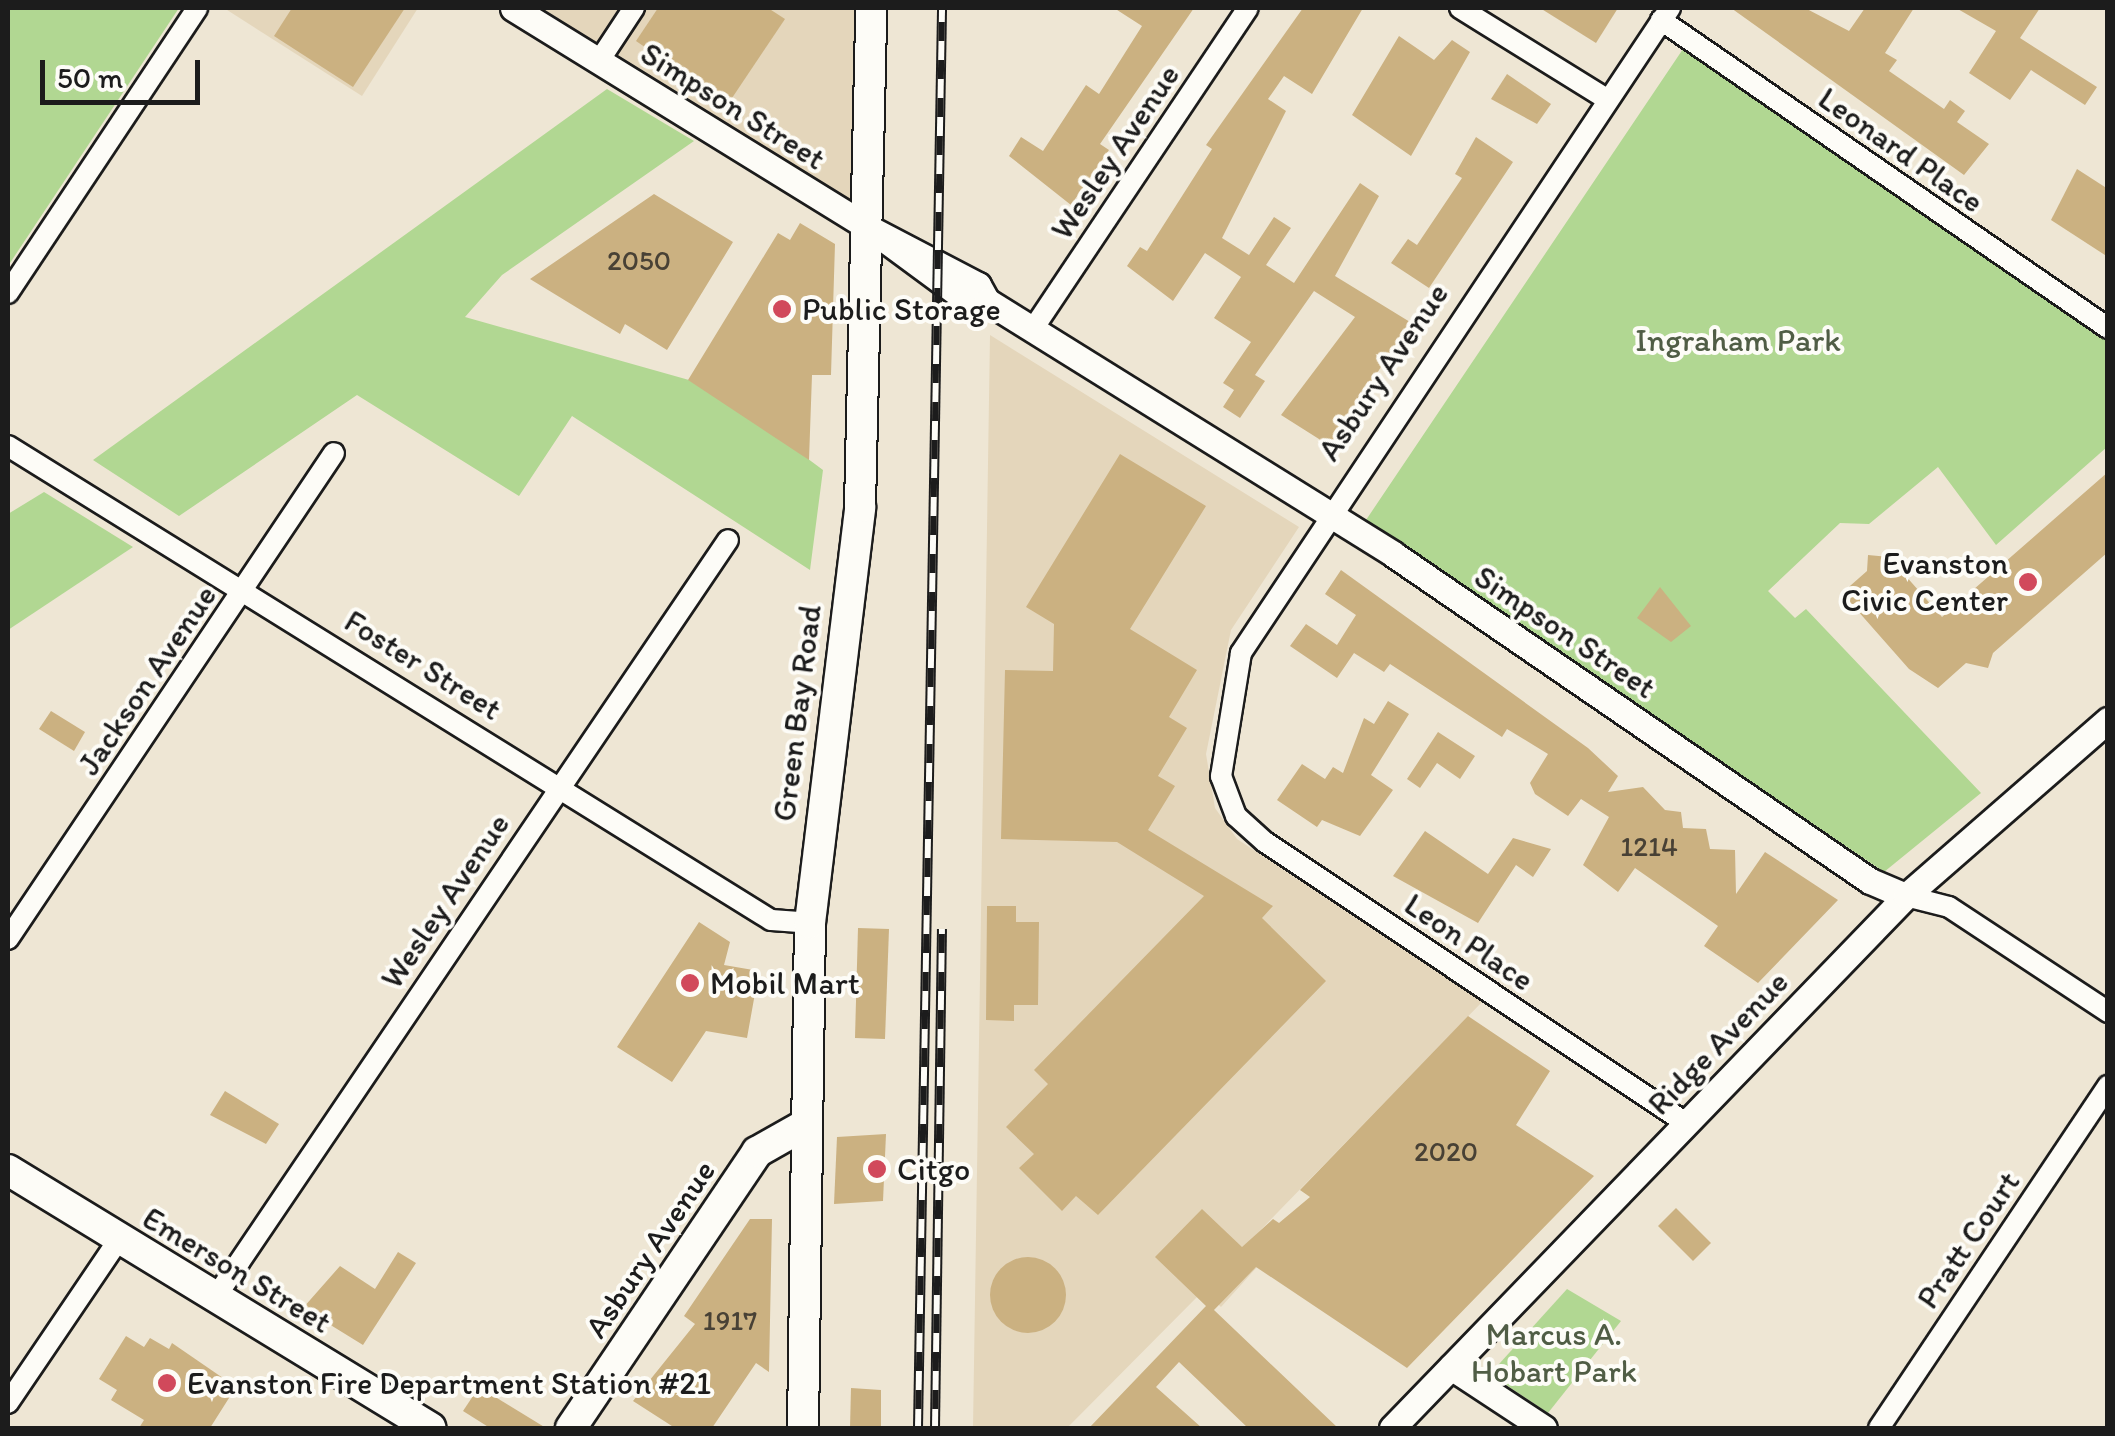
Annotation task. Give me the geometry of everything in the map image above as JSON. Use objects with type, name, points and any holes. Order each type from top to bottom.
[{"type":"main road","name":"Green Bay Road","points":[[802,1428],[802,1126],[810,923],[860,507],[871,8]]},
{"type":"main road","name":"Asbury Avenue","points":[[571,1428],[757,1152],[802,1126]]},
{"type":"main road","name":"Emerson Street","points":[[8,1170],[431,1428]]},
{"type":"street","points":[[8,293],[198,8]]},
{"type":"street","name":"Simpson Street","points":[[512,8],[869,228],[897,235],[978,286],[986,301],[1393,554],[1870,881],[1906,896],[1949,906],[2108,1012]]},
{"type":"street","points":[[599,61],[634,8]]},
{"type":"street","name":"Wesley Avenue","points":[[1033,329],[1248,8]]},
{"type":"street","points":[[1460,8],[1607,99]]},
{"type":"street","name":"Asbury Avenue","points":[[1226,801],[1221,776],[1241,653],[1666,14]]},
{"type":"street","name":"Leonard Place","points":[[1666,14],[2108,328]]},
{"type":"street","name":"Foster Street","points":[[8,446],[771,920],[810,923]]},
{"type":"street","name":"Jackson Avenue","points":[[8,939],[334,453]]},
{"type":"street","name":"Wesley Avenue","points":[[215,1298],[728,540]]},
{"type":"street","name":"Ridge Avenue","points":[[1392,1428],[1906,896],[2108,720]]},
{"type":"street","name":"Leon Place","points":[[1226,801],[1264,842],[1686,1123]]},
{"type":"street","name":"Pratt Court","points":[[1879,1428],[2108,1086]]},
{"type":"street","points":[[8,1403],[119,1240]]},
{"type":"street","points":[[1451,1367],[1544,1428]]},
{"type":"shaded area","points":[[224,8],[418,8],[362,96]]},
{"type":"shaded area","points":[[513,8],[871,8],[869,228]]},
{"type":"shaded area","points":[[990,335],[1299,527],[1231,630],[1206,754],[1215,808],[1237,839],[1482,1002],[1242,1249],[1258,1266],[1221,1307],[1203,1291],[1067,1428],[973,1428]]},
{"type":"green space","points":[[8,8],[179,8],[8,266]]},
{"type":"green space","name":"Ingraham Park","points":[[1683,49],[2107,341],[2107,447],[1996,545],[1938,467],[1869,524],[1840,523],[1768,591],[1795,618],[1806,609],[1981,793],[1884,872],[1366,520]]},
{"type":"green space","points":[[607,89],[694,141],[502,275],[465,317],[689,380],[761,424],[823,470],[810,570],[572,416],[519,496],[357,395],[179,516],[93,460]]},
{"type":"green space","points":[[44,492],[133,547],[8,630],[8,514]]},
{"type":"green space","name":"Marcus A. Hobart Park","points":[[1567,1289],[1621,1321],[1548,1413],[1490,1374]]},
{"type":"building","points":[[292,8],[405,8],[353,87],[274,36]]},
{"type":"building","points":[[658,8],[768,8],[785,19],[728,104],[636,41]]},
{"type":"building","points":[[1114,8],[1194,8],[1100,144],[1109,150],[1071,205],[1009,156],[1021,137],[1043,151],[1086,85],[1099,94],[1142,26]]},
{"type":"building","points":[[1303,8],[1363,8],[1312,94],[1284,76],[1268,99],[1286,111],[1222,238],[1249,255],[1274,217],[1291,228],[1266,265],[1294,283],[1360,183],[1379,196],[1335,276],[1410,322],[1330,446],[1281,415],[1355,317],[1314,291],[1255,375],[1265,381],[1240,418],[1223,407],[1234,390],[1223,383],[1251,342],[1214,318],[1241,277],[1205,253],[1173,301],[1127,266],[1140,247],[1147,251],[1212,149],[1206,145]]},
{"type":"building","points":[[1540,8],[1618,8],[1596,43]]},
{"type":"building","points":[[1731,8],[1805,8],[1849,31],[1865,8],[1914,8],[1885,53],[1897,60],[1889,71],[1944,109],[1950,100],[1965,111],[1957,122],[1989,144],[1964,175]]},
{"type":"building","points":[[1956,8],[2040,8],[2020,38],[2097,87],[2085,105],[2031,70],[2010,100],[1969,73],[1996,31]]},
{"type":"building","points":[[1399,36],[1434,60],[1452,40],[1470,52],[1411,156],[1352,115]]},
{"type":"building","points":[[1507,74],[1551,104],[1537,124],[1491,99]]},
{"type":"building","points":[[1476,137],[1513,162],[1429,288],[1391,263],[1408,239],[1417,245],[1462,178],[1455,174]]},
{"type":"building","points":[[2077,169],[2108,189],[2108,257],[2051,220]]},
{"type":"building","name":"Public Storage","points":[[654,194],[733,242],[667,350],[625,324],[620,334],[530,279]]},
{"type":"building","name":"Public Storage","points":[[800,223],[835,244],[831,375],[812,375],[809,460],[688,380],[778,233],[790,240]]},
{"type":"building","points":[[1120,454],[1206,506],[1130,629],[1197,670],[1169,717],[1187,728],[1158,776],[1175,786],[1148,830],[1273,906],[1262,918],[1326,981],[1098,1215],[1076,1196],[1062,1211],[1019,1168],[1034,1154],[1006,1127],[1048,1084],[1034,1070],[1204,896],[1117,842],[1001,839],[1005,670],[1053,671],[1054,624],[1026,607]]},
{"type":"building","name":"Evanston Civic Center","points":[[2108,472],[2108,552],[1993,653],[1988,668],[1966,663],[1938,688],[1909,669],[1842,593],[1867,571],[1868,555],[1889,557],[1942,617]]},
{"type":"building","points":[[1341,570],[1588,748],[1618,776],[1608,792],[1643,787],[1665,810],[1681,812],[1683,828],[1706,829],[1710,849],[1735,850],[1736,894],[1765,852],[1838,900],[1758,983],[1704,946],[1718,926],[1635,868],[1618,892],[1583,865],[1609,817],[1581,799],[1568,816],[1535,794],[1530,783],[1548,754],[1507,729],[1502,737],[1390,664],[1384,672],[1354,653],[1337,678],[1290,646],[1306,624],[1337,645],[1356,615],[1325,594]]},
{"type":"building","points":[[1660,587],[1691,626],[1671,642],[1637,618]]},
{"type":"building","points":[[1388,701],[1409,714],[1371,775],[1393,790],[1360,836],[1322,820],[1317,827],[1277,800],[1302,764],[1325,779],[1333,767],[1343,773],[1364,718],[1374,724]]},
{"type":"building","points":[[51,711],[85,732],[74,751],[39,729]]},
{"type":"building","points":[[1438,732],[1475,756],[1460,779],[1437,763],[1420,788],[1407,779]]},
{"type":"building","points":[[1425,831],[1488,874],[1513,838],[1551,849],[1533,877],[1516,865],[1478,923],[1393,876]]},
{"type":"building","points":[[987,906],[1016,906],[1016,922],[1039,922],[1038,1005],[1014,1005],[1014,1021],[986,1020]]},
{"type":"building","name":"Mobil Mart","points":[[699,922],[730,942],[724,965],[759,971],[747,1038],[706,1031],[672,1082],[617,1047]]},
{"type":"building","points":[[858,928],[889,929],[885,1039],[855,1038]]},
{"type":"building","points":[[1468,1016],[1550,1071],[1516,1125],[1594,1176],[1407,1368],[1256,1267],[1214,1310],[1338,1428],[1248,1428],[1179,1362],[1156,1387],[1202,1428],[1089,1428],[1206,1306],[1155,1257],[1202,1209],[1242,1247],[1273,1219],[1279,1223],[1310,1197],[1300,1190]]},
{"type":"building","points":[[225,1091],[279,1124],[266,1144],[210,1115]]},
{"type":"building","points":[[886,1134],[883,1201],[834,1204],[837,1137]]},
{"type":"building","points":[[1676,1208],[1711,1243],[1693,1261],[1658,1226]]},
{"type":"building","points":[[750,1219],[772,1219],[769,1372],[756,1363],[712,1428],[675,1428],[633,1401],[695,1324],[684,1316]]},
{"type":"building","points":[[398,1252],[416,1263],[363,1345],[303,1308],[340,1266],[375,1289]]},
{"type":"building","points":[[1028,1257],[1043,1259],[1055,1268],[1064,1280],[1064,1310],[1055,1322],[1043,1331],[1028,1333],[1013,1331],[1001,1322],[992,1310],[990,1295],[992,1280],[1001,1268],[1013,1259]]},
{"type":"building","name":"Evanston Fire Department Station #21","points":[[126,1336],[144,1347],[150,1338],[169,1349],[172,1343],[236,1387],[210,1428],[139,1428],[144,1420],[111,1400],[117,1390],[99,1379]]},
{"type":"building","points":[[479,1387],[546,1428],[490,1428],[463,1411]]},
{"type":"building","points":[[851,1388],[881,1390],[881,1428],[850,1428]]},
{"type":"railway","points":[[918,1428],[942,8]]},
{"type":"railway","points":[[935,1428],[942,929]]},
{"type":"place","name":"Public Storage","points":[[782,309]]},
{"type":"place","name":"Evanston Civic Center","points":[[2028,582]]},
{"type":"place","name":"Mobil Mart","points":[[690,983]]},
{"type":"place","name":"Citgo","points":[[877,1169]]},
{"type":"place","name":"Evanston Fire Department Station #21","points":[[167,1383]]}]
